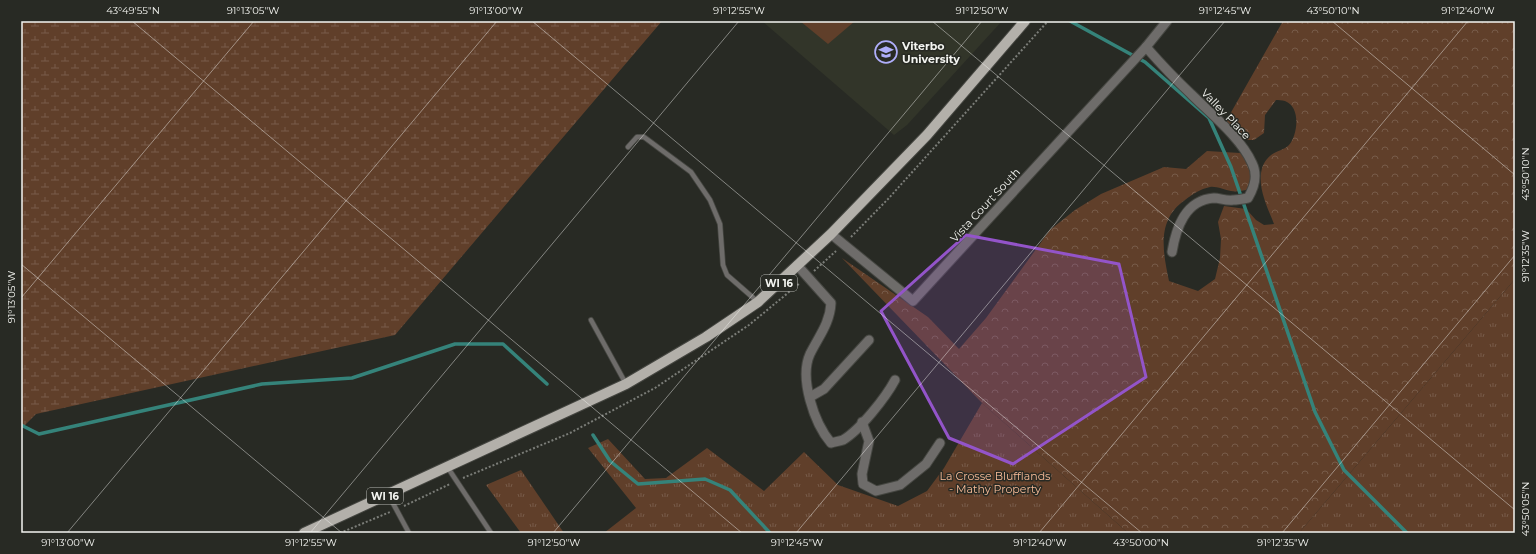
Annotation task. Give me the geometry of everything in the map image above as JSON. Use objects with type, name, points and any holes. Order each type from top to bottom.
[{"type":"main road","name":"WI 16","points":[[304,533],[448,468],[626,384],[706,337],[758,302],[831,234],[927,135],[1025,21]]},
{"type":"street","points":[[1146,47],[1167,21]]},
{"type":"street","name":"Vista Court South","points":[[831,234],[912,301],[1146,47]]},
{"type":"street","name":"Valley Place","points":[[1146,47],[1230,133],[1245,151],[1255,172],[1255,182],[1248,198],[1233,200],[1216,198],[1204,199],[1191,206],[1181,220],[1176,232],[1172,252]]},
{"type":"street","points":[[797,265],[831,303],[830,317],[810,355],[805,376],[810,397],[823,433],[831,443],[843,440],[862,422],[887,395],[895,380]]},
{"type":"street","points":[[810,397],[824,389],[868,340]]},
{"type":"street","points":[[862,422],[869,441],[862,474],[863,484],[876,491],[900,485],[926,464],[940,443]]},
{"type":"lane","points":[[628,147],[637,137],[644,137],[691,172],[710,200],[720,224],[723,264],[727,275],[758,302]]},
{"type":"lane","points":[[591,320],[626,384]]},
{"type":"lane","points":[[448,468],[491,533]]},
{"type":"lane","points":[[388,494],[395,510],[409,533]]},
{"type":"path","points":[[340,533],[570,433],[655,388],[750,325],[808,276],[843,244],[888,199],[1048,21]]},
{"type":"highlighted area","points":[[966,235],[1119,264],[1146,377],[1013,464],[949,438],[881,311]]},
{"type":"shaded area","name":"Viterbo University","points":[[762,21],[1002,21],[907,125],[894,135]]},
{"type":"green space","points":[[21,21],[662,21],[395,335],[36,414],[21,429]]},
{"type":"green space","points":[[800,21],[855,21],[828,44]]},
{"type":"green space","points":[[1283,21],[1515,21],[1515,279],[1299,533],[1128,533],[982,403],[842,258],[928,317],[959,349],[986,318],[1050,230],[1075,210],[1101,194],[1164,167],[1186,169],[1207,151],[1240,153],[1249,164],[1252,183],[1246,190],[1233,191],[1212,187],[1200,190],[1176,208],[1169,217],[1164,237],[1164,248],[1169,281],[1198,291],[1215,279],[1220,258],[1221,239],[1218,222],[1224,206],[1246,209],[1256,220],[1264,225],[1274,224],[1262,189],[1262,168],[1268,158],[1289,145],[1292,140],[1296,128],[1296,115],[1294,109],[1285,101],[1276,100],[1265,115],[1264,133],[1254,140],[1244,140],[1225,123]]},
{"type":"green space","points":[[1515,279],[1515,533],[1299,533]]},
{"type":"green space","name":"La Crosse Blufflands - Mathy Property","points":[[982,403],[1128,533],[604,533],[636,508],[588,448],[608,439],[645,479],[666,478],[707,448],[764,491],[804,452],[838,485],[898,506],[927,491],[944,468]]},
{"type":"green space","points":[[521,470],[564,533],[521,533],[486,485]]},
{"type":"waterway","points":[[1070,21],[1145,62],[1209,118],[1231,167],[1315,412],[1344,470],[1407,533]]},
{"type":"waterway","points":[[21,425],[39,434],[262,384],[352,378],[455,344],[503,344],[547,384]]},
{"type":"waterway","points":[[593,435],[610,461],[638,484],[705,479],[730,490],[770,533]]},
{"type":"place","name":"Viterbo University","points":[[886,52]]}]
